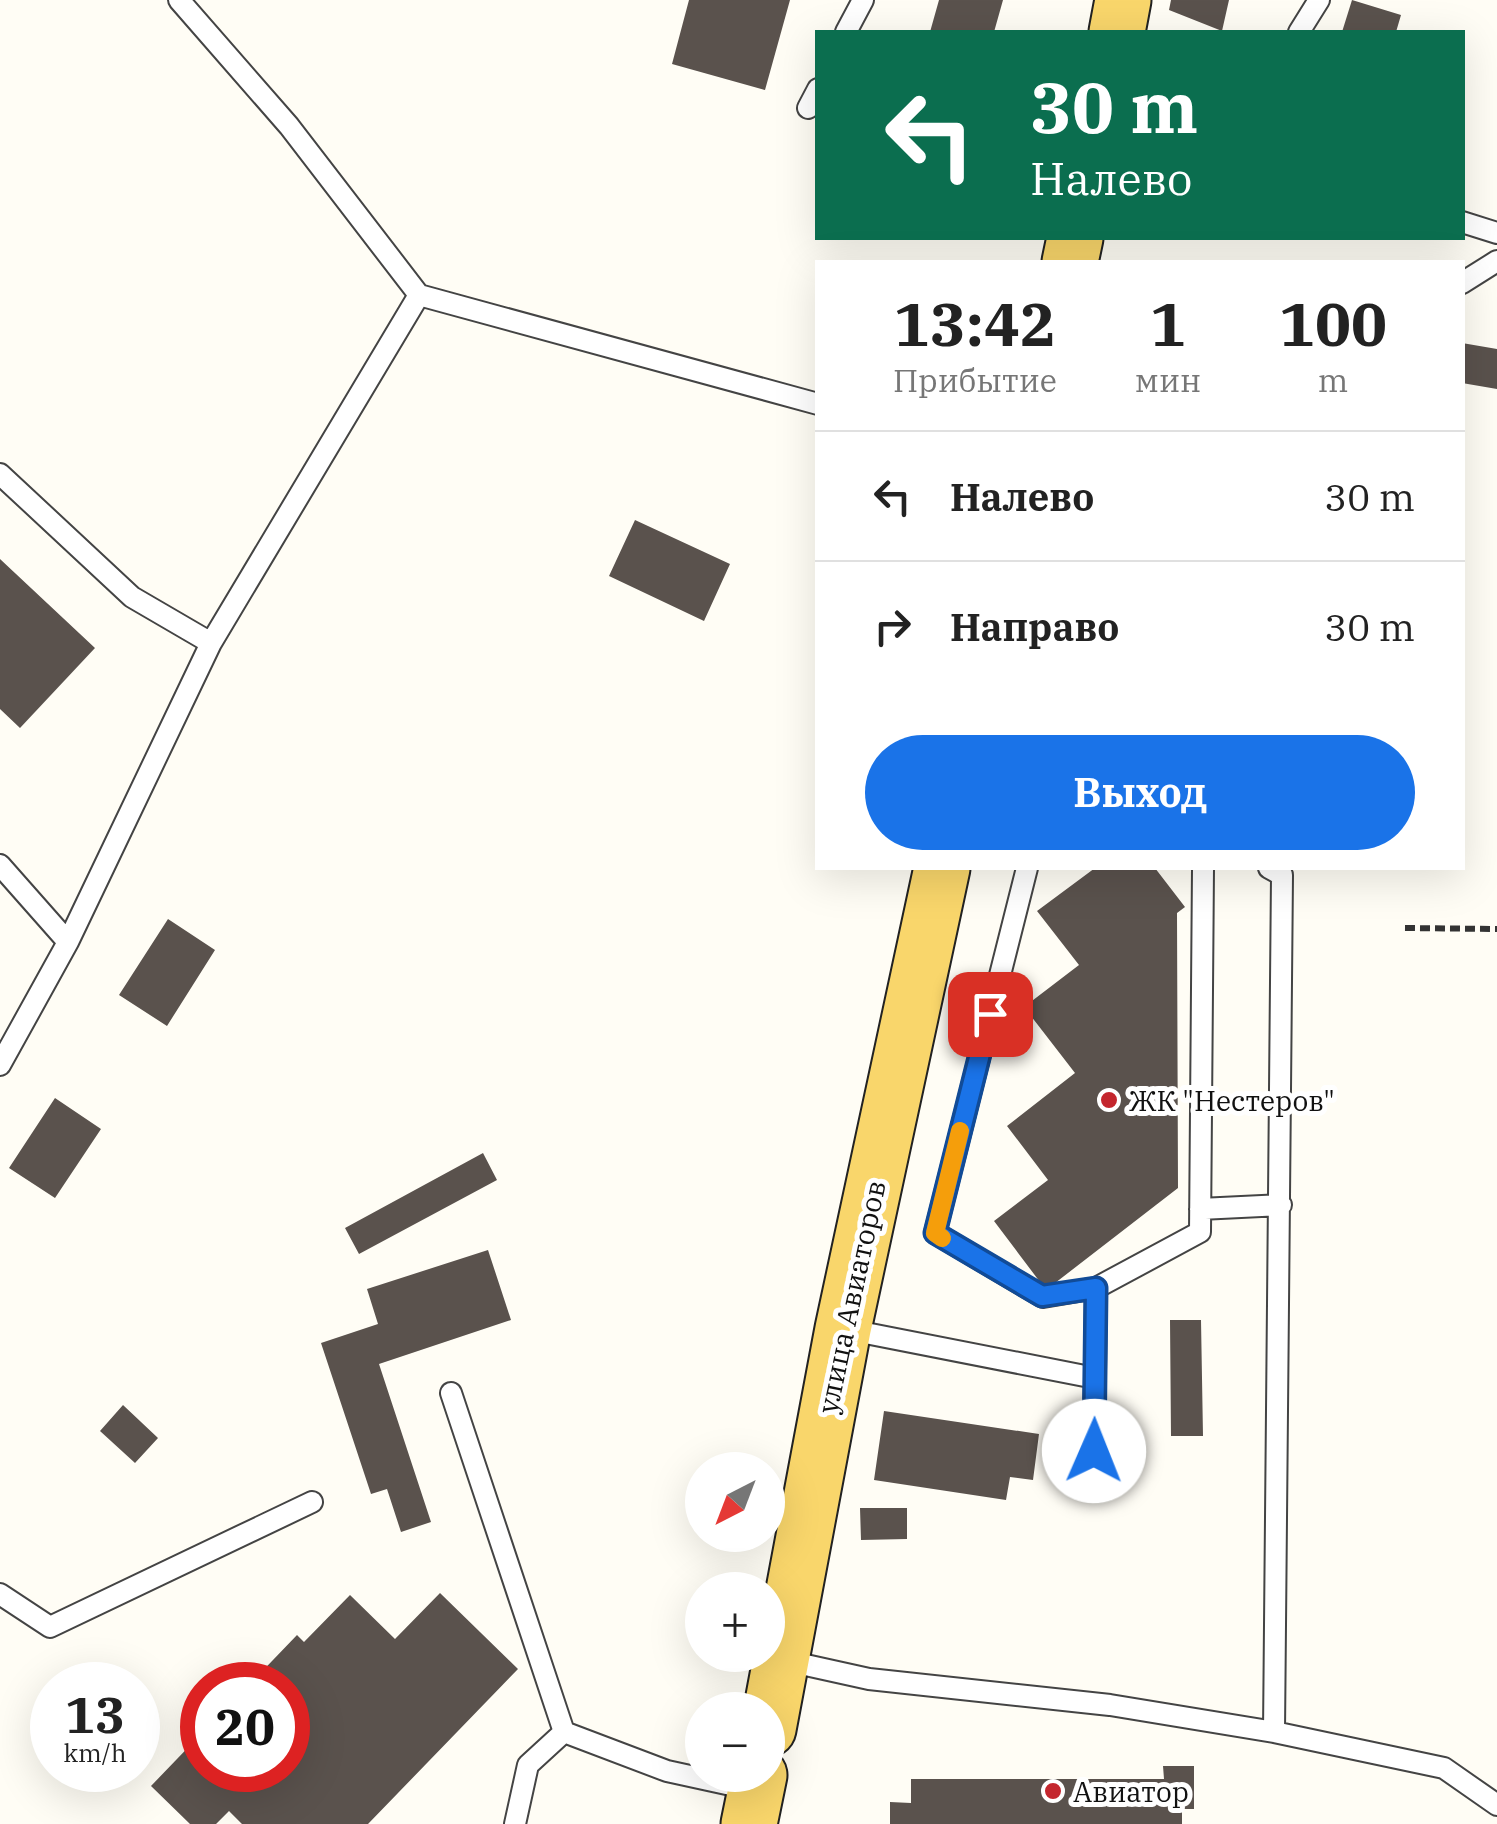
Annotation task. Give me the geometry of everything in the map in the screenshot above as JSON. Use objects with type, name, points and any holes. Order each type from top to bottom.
[{"type":"main road","points":[[1117,30],[1124,0]]},
{"type":"main road","name":"улица Авиаторов","points":[[785,1634],[843,1329],[942,870]]},
{"type":"lane","points":[[179,0],[288,126],[420,295],[815,403]]},
{"type":"lane","points":[[847,30],[863,0]]},
{"type":"lane","points":[[1099,0],[1109,30]]},
{"type":"lane","points":[[1300,30],[1319,0]]},
{"type":"lane","points":[[1465,223],[1497,233]]},
{"type":"lane","points":[[1465,281],[1497,261]]},
{"type":"lane","points":[[0,1065],[68,942],[211,642],[420,295]]},
{"type":"lane","points":[[0,474],[132,596],[211,642]]},
{"type":"lane","points":[[0,865],[68,942]]},
{"type":"lane","points":[[1026,870],[935,1233],[1042,1296],[1096,1288],[1200,1232],[1203,870]]},
{"type":"lane","points":[[1273,870],[1282,875],[1274,1732]]},
{"type":"lane","points":[[1200,1209],[1281,1205]]},
{"type":"lane","points":[[1094,1451],[1096,1288]]},
{"type":"lane","points":[[843,1329],[1095,1378]]},
{"type":"lane","points":[[451,1393],[564,1732]]},
{"type":"lane","points":[[0,1594],[50,1627],[312,1502]]},
{"type":"lane","points":[[785,1661],[869,1679],[1110,1706],[1274,1732],[1444,1768],[1497,1805]]},
{"type":"lane","points":[[564,1732],[668,1771],[755,1796]]},
{"type":"lane","points":[[514,1824],[528,1764],[564,1732]]},
{"type":"path","points":[[1405,928],[1497,929]]},
{"type":"building","points":[[689,0],[790,0],[765,90],[672,64]]},
{"type":"building","points":[[939,0],[1003,0],[995,30],[931,30]]},
{"type":"building","points":[[1171,0],[1229,0],[1222,30],[1169,10]]},
{"type":"building","points":[[1352,0],[1401,15],[1397,30],[1343,30]]},
{"type":"building","points":[[1465,344],[1497,349],[1497,389],[1465,384]]},
{"type":"building","points":[[635,520],[730,564],[704,621],[609,576]]},
{"type":"building","points":[[0,559],[95,648],[20,728],[0,709]]},
{"type":"building","name":"ЖК \"Нестеров\"","points":[[1092,870],[1157,870],[1185,907],[1177,913],[1178,1188],[1046,1290],[994,1221],[1048,1180],[1007,1126],[1075,1073],[1024,1007],[1079,965],[1037,911]]},
{"type":"building","points":[[168,919],[215,950],[167,1026],[119,995]]},
{"type":"building","points":[[55,1098],[101,1129],[55,1198],[9,1168]]},
{"type":"building","points":[[483,1153],[497,1180],[359,1254],[345,1228]]},
{"type":"building","points":[[488,1250],[511,1320],[379,1364],[431,1522],[401,1532],[387,1489],[371,1494],[321,1343],[378,1324],[367,1289]]},
{"type":"building","points":[[1170,1320],[1201,1320],[1203,1436],[1171,1436]]},
{"type":"building","points":[[123,1405],[158,1438],[135,1463],[100,1431]]},
{"type":"building","points":[[884,1411],[1039,1434],[1033,1480],[1010,1477],[1006,1500],[874,1480]]},
{"type":"building","points":[[860,1508],[907,1508],[907,1539],[861,1540]]},
{"type":"building","points":[[440,1593],[518,1669],[368,1824],[242,1824],[229,1811],[216,1824],[190,1824],[157,1792],[160,1777],[180,1756],[180,1792],[310,1792],[310,1662],[271,1662],[297,1635],[304,1642],[350,1595],[395,1639]]},
{"type":"building","name":"Авиатор","points":[[1163,1766],[1194,1766],[1194,1809],[1182,1809],[1182,1824],[890,1824],[890,1802],[911,1803],[911,1779],[1164,1779]]},
{"type":"slow traffic","points":[[942,1238],[935,1233],[960,1131]]},
{"type":"place","name":"ЖК \"Нестеров\"","points":[[1109,1100]]},
{"type":"place","name":"Авиатор","points":[[1053,1791]]},
{"type":"route","points":[[990,1014],[935,1233],[1042,1296],[1096,1288],[1094,1451]]}]
